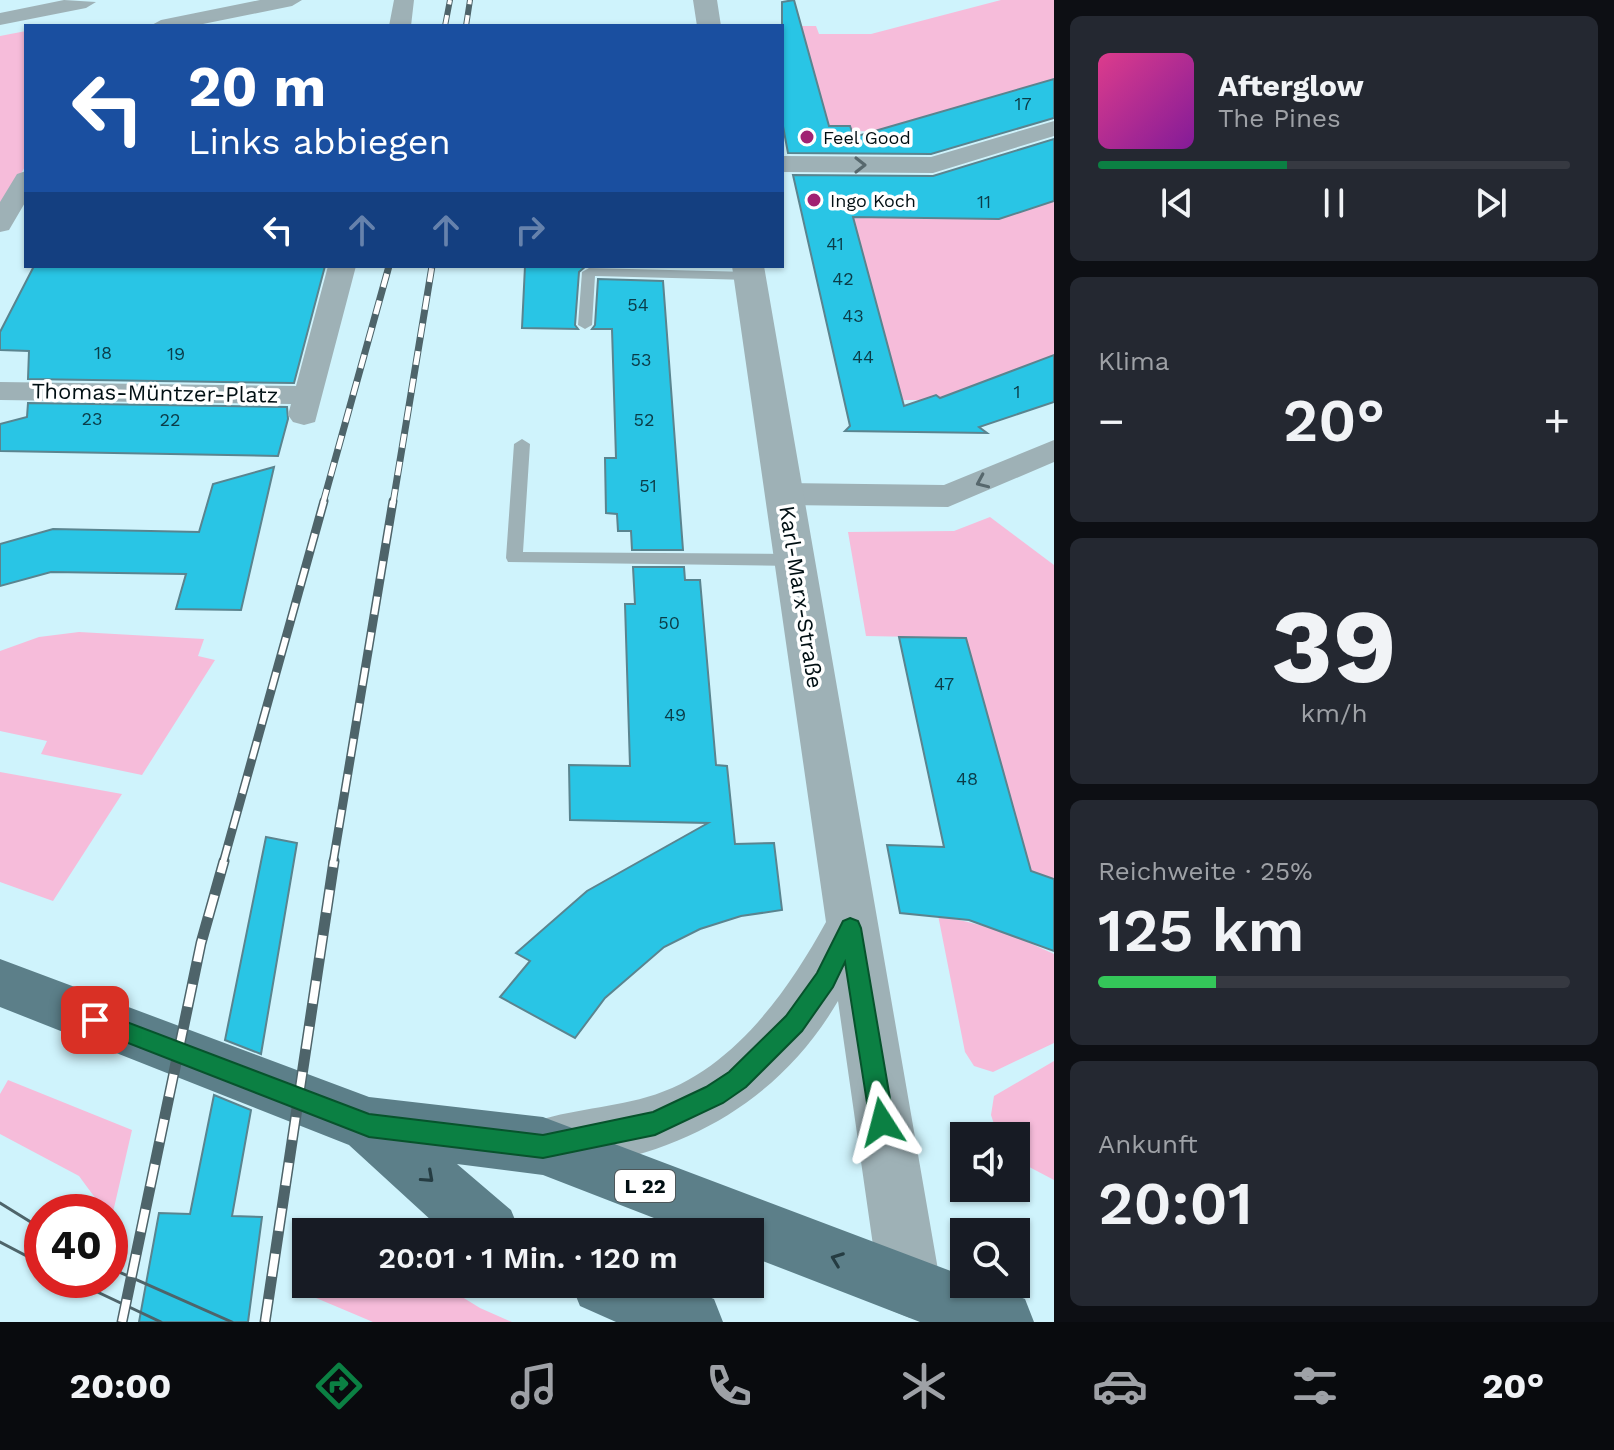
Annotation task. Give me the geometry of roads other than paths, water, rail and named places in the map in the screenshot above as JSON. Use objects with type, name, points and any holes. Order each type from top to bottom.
[{"type":"main road","name":"L 22","points":[[0,983],[369,1125],[543,1146],[908,1305],[1002,1322]]},
{"type":"main road","name":"L 22","points":[[369,1125],[473,1218]]},
{"type":"main road","points":[[635,1298],[691,1322]]},
{"type":"street","points":[[171,24],[292,0]]},
{"type":"street","points":[[400,24],[404,0]]},
{"type":"street","points":[[705,0],[709,24]]},
{"type":"street","points":[[0,19],[89,5]]},
{"type":"street","points":[[784,164],[933,165],[1054,128]]},
{"type":"street","points":[[0,224],[24,182]]},
{"type":"street","name":"Thomas-Müntzer-Platz","points":[[0,391],[307,405],[341,268]]},
{"type":"street","name":"Karl-Marx-Straße","points":[[749,271],[908,1305]]},
{"type":"street","points":[[785,494],[948,496],[1054,450]]},
{"type":"street","points":[[543,1146],[655,1123],[726,1087],[794,1024],[825,980],[850,928]]},
{"type":"lane","points":[[585,325],[589,272],[749,271]]},
{"type":"lane","points":[[522,444],[514,558],[795,560]]},
{"type":"tram line","points":[[0,1203],[24,1218]]},
{"type":"tram line","points":[[0,1242],[24,1255]]},
{"type":"tram line","points":[[128,1276],[232,1322]]},
{"type":"tram line","points":[[110,1298],[161,1322]]},
{"type":"railway","points":[[445,24],[450,0]]},
{"type":"railway","points":[[466,24],[470,0]]},
{"type":"railway","points":[[323,503],[388,268]]},
{"type":"railway","points":[[393,503],[432,268]]},
{"type":"railway","points":[[223,863],[324,501]]},
{"type":"railway","points":[[333,863],[393,501]]},
{"type":"railway","points":[[122,1322],[201,943],[224,861]]},
{"type":"railway","points":[[265,1322],[334,861]]},
{"type":"place","name":"Feel Good","points":[[807,137]]},
{"type":"place","name":"Ingo Koch","points":[[814,200]]}]
